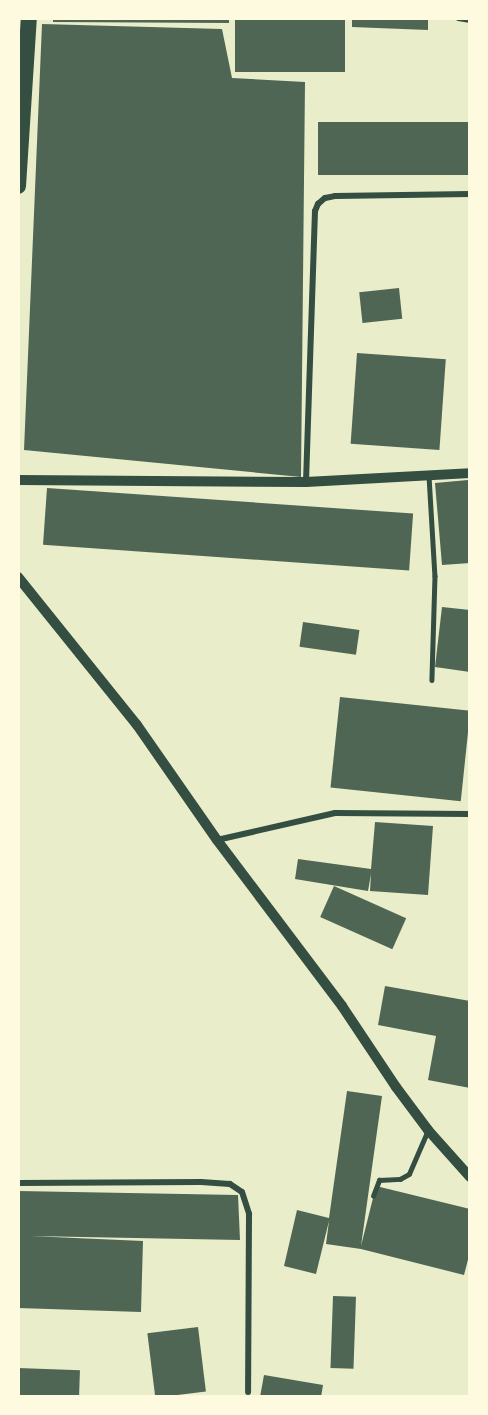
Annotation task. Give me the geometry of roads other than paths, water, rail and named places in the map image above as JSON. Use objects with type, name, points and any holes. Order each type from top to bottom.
[{"type":"highway","points":[[18,186],[29,18]]},
{"type":"street","points":[[306,482],[315,211],[318,204],[325,198],[335,196],[470,194]]},
{"type":"street","points":[[18,480],[306,482],[470,473]]},
{"type":"street","points":[[18,577],[137,725],[217,840],[342,1006],[428,1130],[470,1177]]},
{"type":"street","points":[[217,840],[335,813],[470,814]]},
{"type":"street","points":[[18,1183],[201,1182],[230,1184],[242,1192],[249,1214],[248,1392]]},
{"type":"lane","points":[[458,18],[470,20]]},
{"type":"lane","points":[[429,475],[435,576],[432,680]]},
{"type":"lane","points":[[372,1196],[379,1180],[400,1179],[409,1174],[428,1130]]}]
